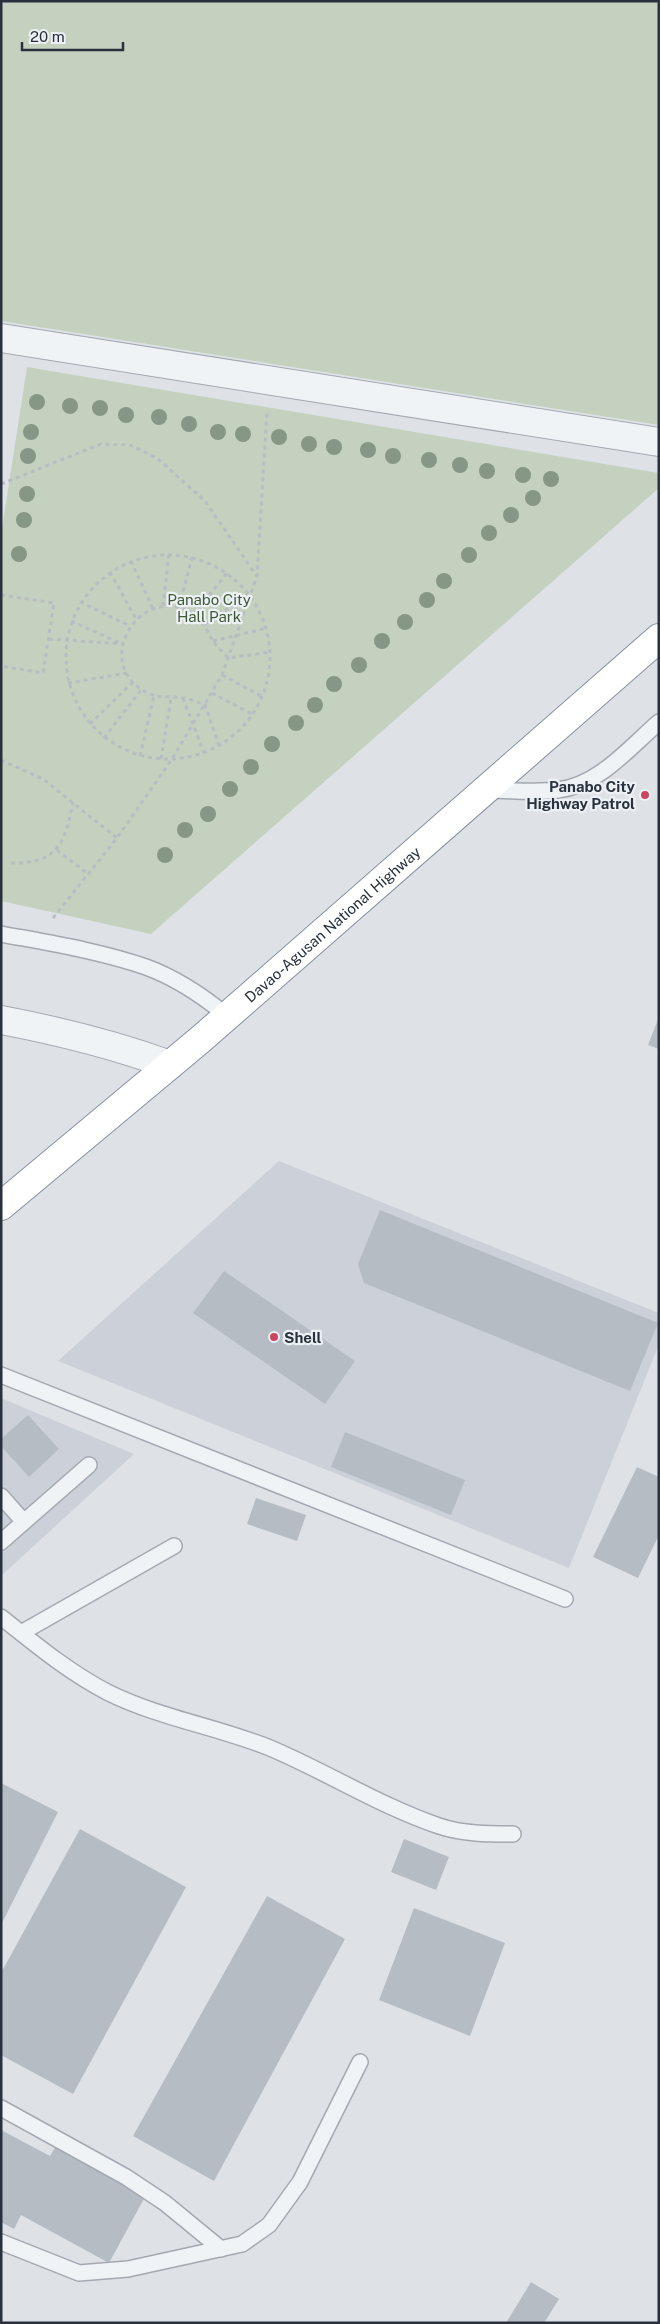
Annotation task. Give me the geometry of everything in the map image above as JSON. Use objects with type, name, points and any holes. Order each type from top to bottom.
[{"type":"highway","name":"Davao-Agusan National Highway","points":[[1,1206],[227,1016],[659,638]]},
{"type":"street","points":[[1,338],[659,442]]},
{"type":"street","points":[[1,1020],[114,1046],[170,1065]]},
{"type":"lane","points":[[486,790],[557,790],[576,786],[600,774],[659,722]]},
{"type":"lane","points":[[1,934],[147,967],[177,981],[205,998],[227,1016]]},
{"type":"lane","points":[[1,1375],[565,1598]]},
{"type":"lane","points":[[1,1542],[89,1465]]},
{"type":"lane","points":[[1,1496],[24,1522]]},
{"type":"lane","points":[[21,1633],[174,1546]]},
{"type":"lane","points":[[1,1617],[71,1671],[110,1694],[166,1715],[220,1730],[271,1749],[439,1826],[474,1834],[514,1834]]},
{"type":"lane","points":[[1,2242],[79,2273],[128,2269],[242,2244],[269,2225],[300,2182],[360,2062]]},
{"type":"lane","points":[[1,2108],[126,2177],[165,2203],[221,2249]]},
{"type":"path","points":[[36,941],[117,838],[172,759],[222,675],[249,594],[257,576],[269,380]]},
{"type":"path","points":[[1,484],[100,444],[130,445],[157,458],[205,501],[257,576]]},
{"type":"path","points":[[163,606],[169,554]]},
{"type":"path","points":[[169,554],[192,557],[227,573],[249,594],[267,628],[271,652],[263,697],[254,714],[220,746],[204,754],[161,760],[140,756],[104,738],[90,724],[68,684],[65,641],[70,621],[80,602],[110,572],[130,561],[169,554]]},
{"type":"path","points":[[179,607],[192,557]]},
{"type":"path","points":[[130,561],[153,609]]},
{"type":"path","points":[[110,572],[136,619]]},
{"type":"path","points":[[194,614],[227,573]]},
{"type":"path","points":[[1,594],[54,603],[43,673],[1,666]]},
{"type":"path","points":[[205,624],[249,594]]},
{"type":"path","points":[[80,602],[130,626]]},
{"type":"path","points":[[205,705],[182,697],[154,696],[141,690],[133,682],[127,673],[123,659],[123,644],[130,626],[136,619],[153,609],[163,606],[179,607],[194,614],[205,624],[213,641],[228,658]]},
{"type":"path","points":[[70,621],[123,644]]},
{"type":"path","points":[[213,641],[267,628]]},
{"type":"path","points":[[48,640],[123,644]]},
{"type":"path","points":[[228,658],[271,652]]},
{"type":"path","points":[[68,684],[127,673]]},
{"type":"path","points":[[222,675],[263,697]]},
{"type":"path","points":[[90,724],[133,682]]},
{"type":"path","points":[[104,738],[141,690]]},
{"type":"path","points":[[212,692],[254,714]]},
{"type":"path","points":[[140,756],[154,696]]},
{"type":"path","points":[[182,697],[204,754]]},
{"type":"path","points":[[161,760],[171,698]]},
{"type":"path","points":[[205,705],[220,746]]},
{"type":"path","points":[[1,760],[43,779],[117,838]]},
{"type":"path","points":[[11,863],[30,864],[57,850],[67,832],[74,802]]},
{"type":"path","points":[[57,850],[88,874]]},
{"type":"shaded area","points":[[279,1161],[659,1313],[659,1344],[569,1568],[58,1361]]},
{"type":"shaded area","points":[[1,1398],[134,1454],[1,1576]]},
{"type":"green space","points":[[1,1],[659,1],[659,425],[1,321]]},
{"type":"green space","name":"Panabo City Hall Park","points":[[27,367],[659,473],[659,488],[151,934],[1,901],[1,535]]},
{"type":"building","points":[[659,1017],[659,1049],[648,1045]]},
{"type":"building","points":[[380,1210],[658,1323],[630,1391],[364,1283],[358,1264]]},
{"type":"building","name":"Shell","points":[[224,1271],[355,1361],[325,1404],[193,1313]]},
{"type":"building","points":[[28,1415],[59,1449],[29,1477],[1,1446],[1,1439]]},
{"type":"building","points":[[345,1432],[465,1480],[451,1515],[331,1467]]},
{"type":"building","points":[[637,1467],[659,1477],[659,1535],[638,1578],[593,1557]]},
{"type":"building","points":[[256,1498],[306,1515],[297,1541],[247,1524]]},
{"type":"building","points":[[1,1783],[58,1812],[1,1925]]},
{"type":"building","points":[[80,1829],[186,1887],[73,2094],[1,2055],[1,1973]]},
{"type":"building","points":[[404,1839],[449,1857],[436,1890],[391,1872]]},
{"type":"building","points":[[267,1896],[345,1939],[214,2181],[133,2136]]},
{"type":"building","points":[[414,1908],[505,1943],[470,2036],[379,2000]]},
{"type":"building","points":[[1,2130],[50,2156],[56,2146],[146,2195],[109,2263],[21,2215],[14,2229],[1,2222]]},
{"type":"building","points":[[531,2282],[559,2299],[544,2323],[506,2323]]},
{"type":"place","name":"Panabo City Highway Patrol","points":[[645,795]]},
{"type":"place","name":"Shell","points":[[274,1337]]}]
